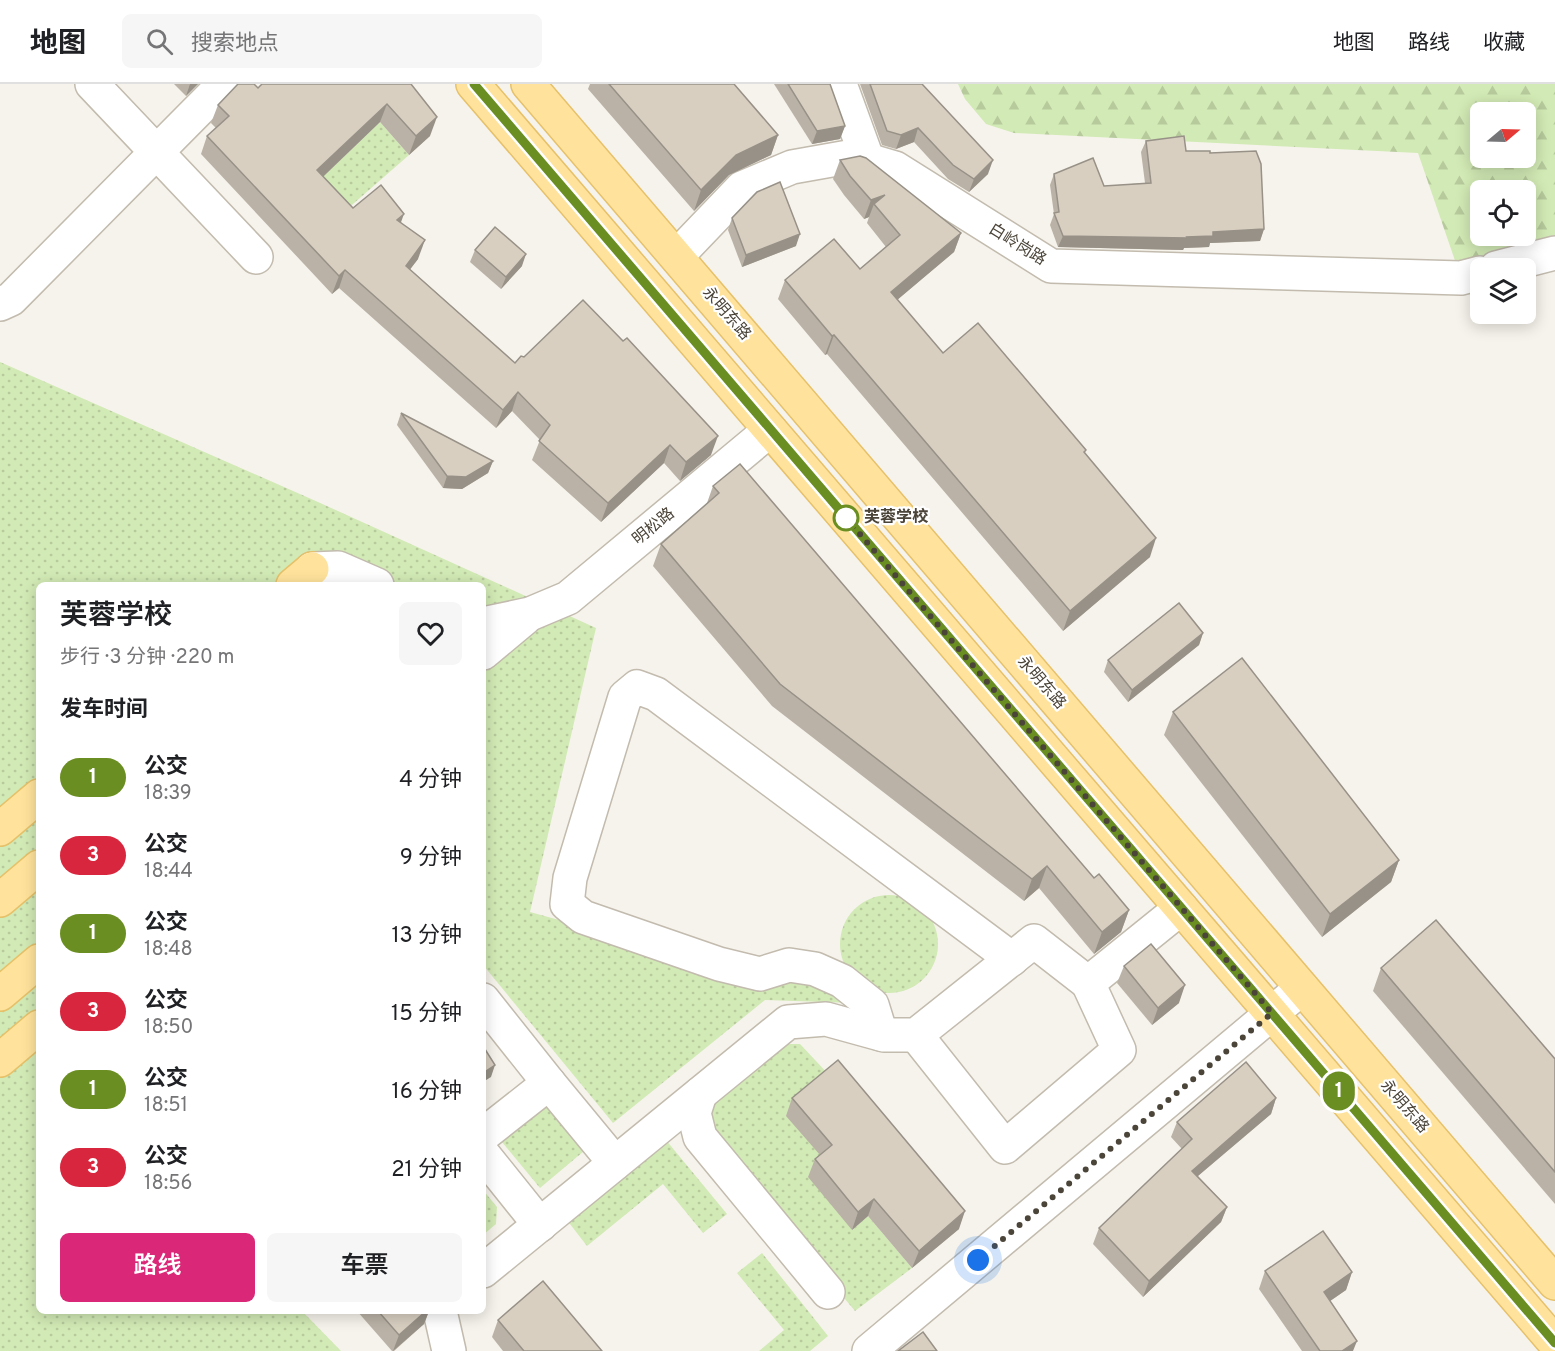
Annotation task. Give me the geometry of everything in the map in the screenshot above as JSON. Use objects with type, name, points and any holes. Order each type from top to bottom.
[{"type":"main road","points":[[474,84],[1555,1343]]},
{"type":"main road","name":"永明东路","points":[[528,84],[1555,1282]]},
{"type":"main road","points":[[0,829],[36,799]]},
{"type":"main road","points":[[0,900],[36,870]]},
{"type":"main road","points":[[0,994],[36,964]]},
{"type":"main road","points":[[1,1056],[36,1029]]},
{"type":"street","points":[[92,84],[255,257]]},
{"type":"street","points":[[0,304],[11,299],[224,84]]},
{"type":"street","points":[[840,84],[868,161]]},
{"type":"street","name":"白岭岗路","points":[[677,256],[742,188],[792,167],[854,156],[895,168],[1051,266],[1461,278],[1470,276]]},
{"type":"street","points":[[1535,258],[1555,253]]},
{"type":"street","name":"明松路","points":[[486,623],[523,615],[568,598],[770,430]]},
{"type":"street","points":[[303,577],[338,568],[370,582]]},
{"type":"street","name":"明松路","points":[[486,613],[523,615]]},
{"type":"street","name":"明松路","points":[[486,650],[523,615]]},
{"type":"street","points":[[881,1034],[872,1005],[843,981],[815,969],[789,965],[760,974],[719,964],[583,916],[567,904],[570,878],[625,697],[637,687],[656,694],[1012,959]]},
{"type":"street","points":[[1088,983],[1181,908]]},
{"type":"street","points":[[486,1269],[789,1022],[826,1018],[881,1034],[916,1035],[1034,941],[1088,983],[1119,1050],[1005,1147],[916,1035]]},
{"type":"street","points":[[869,1351],[1302,988]]},
{"type":"street","points":[[486,1004],[615,1163]]},
{"type":"street","points":[[486,1133],[549,1083]]},
{"type":"street","points":[[700,1094],[694,1113],[700,1137],[828,1292]]},
{"type":"street","points":[[486,1158],[540,1225]]},
{"type":"street","points":[[441,1314],[449,1351]]},
{"type":"green space","points":[[958,84],[1555,84],[1555,253],[1536,258],[1470,258],[1470,276],[1461,278],[1418,153],[1014,133],[986,124],[965,99]]},
{"type":"green space","points":[[380,122],[409,155],[337,218],[310,189]]},
{"type":"green space","points":[[0,362],[596,628],[530,912],[719,964],[789,965],[853,1003],[765,1000],[613,1123],[486,969],[486,582],[36,582],[36,1314],[305,1314],[341,1351],[0,1351]]},
{"type":"green space","points":[[889,895],[908,899],[923,910],[934,925],[938,944],[934,963],[923,978],[908,989],[889,993],[870,989],[855,978],[844,963],[840,944],[844,925],[855,910],[870,899]]},
{"type":"green space","points":[[778,1044],[800,1044],[831,1077],[826,1162],[852,1230],[868,1216],[912,1268],[855,1311],[716,1145],[703,1099]]},
{"type":"green space","points":[[547,1094],[590,1146],[540,1188],[497,1136]]},
{"type":"green space","points":[[661,1134],[727,1214],[703,1233],[663,1184],[587,1246],[563,1215]]},
{"type":"green space","points":[[486,1194],[497,1207],[496,1224],[486,1232]]},
{"type":"green space","points":[[762,1253],[828,1336],[810,1351],[759,1351],[784,1330],[737,1273]]},
{"type":"building","points":[[238,84],[254,84],[258,88],[262,84],[411,84],[437,117],[416,136],[387,104],[317,170],[353,208],[381,185],[404,214],[397,220],[425,240],[406,266],[515,363],[583,300],[623,341],[627,338],[718,436],[686,462],[670,445],[608,503],[539,441],[550,425],[518,392],[503,410],[345,270],[339,276],[207,136],[229,116],[218,105]]},
{"type":"building","points":[[609,84],[734,84],[778,135],[736,155],[701,190]]},
{"type":"building","points":[[788,84],[830,84],[845,126],[817,131]]},
{"type":"building","points":[[870,84],[922,84],[993,160],[974,179],[953,165],[918,128],[901,135],[887,131]]},
{"type":"building","points":[[1184,136],[1186,151],[1210,151],[1210,153],[1256,151],[1261,164],[1264,229],[1213,232],[1213,236],[1188,238],[1063,236],[1054,213],[1059,212],[1054,174],[1093,158],[1104,186],[1151,183],[1146,141]]},
{"type":"building","points":[[860,156],[866,158],[961,233],[891,292],[943,353],[978,323],[1086,450],[1084,452],[1156,538],[1070,611],[785,280],[834,239],[860,269],[900,235],[874,204],[885,195],[871,200],[850,176],[840,160]]},
{"type":"building","points":[[780,182],[800,234],[746,255],[732,218],[757,192]]},
{"type":"building","points":[[495,227],[526,254],[506,277],[475,250]]},
{"type":"building","points":[[401,413],[493,461],[466,477],[447,476]]},
{"type":"building","points":[[740,464],[1094,878],[1099,874],[1129,910],[1102,932],[1047,866],[1032,879],[780,684],[661,544],[719,493],[713,486]]},
{"type":"building","points":[[1179,603],[1203,633],[1132,690],[1108,660]]},
{"type":"building","points":[[1242,658],[1399,860],[1330,914],[1173,712]]},
{"type":"building","points":[[1436,920],[1555,1059],[1555,1172],[1381,968]]},
{"type":"building","points":[[1151,944],[1185,985],[1158,1008],[1124,966]]},
{"type":"building","points":[[486,1051],[495,1065],[486,1071]]},
{"type":"building","points":[[838,1060],[965,1211],[919,1251],[874,1199],[858,1212],[815,1159],[832,1145],[792,1098]]},
{"type":"building","points":[[1246,1062],[1276,1098],[1192,1171],[1227,1207],[1149,1281],[1099,1228],[1192,1139],[1177,1122]]},
{"type":"building","points":[[1323,1231],[1352,1272],[1324,1292],[1357,1341],[1342,1351],[1320,1351],[1265,1271]]},
{"type":"building","points":[[543,1281],[602,1351],[524,1351],[498,1320]]},
{"type":"building","points":[[381,1314],[423,1314],[399,1335]]},
{"type":"building","points":[[923,1332],[937,1351],[898,1351]]},
{"type":"bus line","name":"1","points":[[474,84],[1555,1343]]},
{"type":"place","name":"芙蓉学校","points":[[846,518]]},
{"type":"route","points":[[846,518],[1272,1013],[978,1260]]}]
